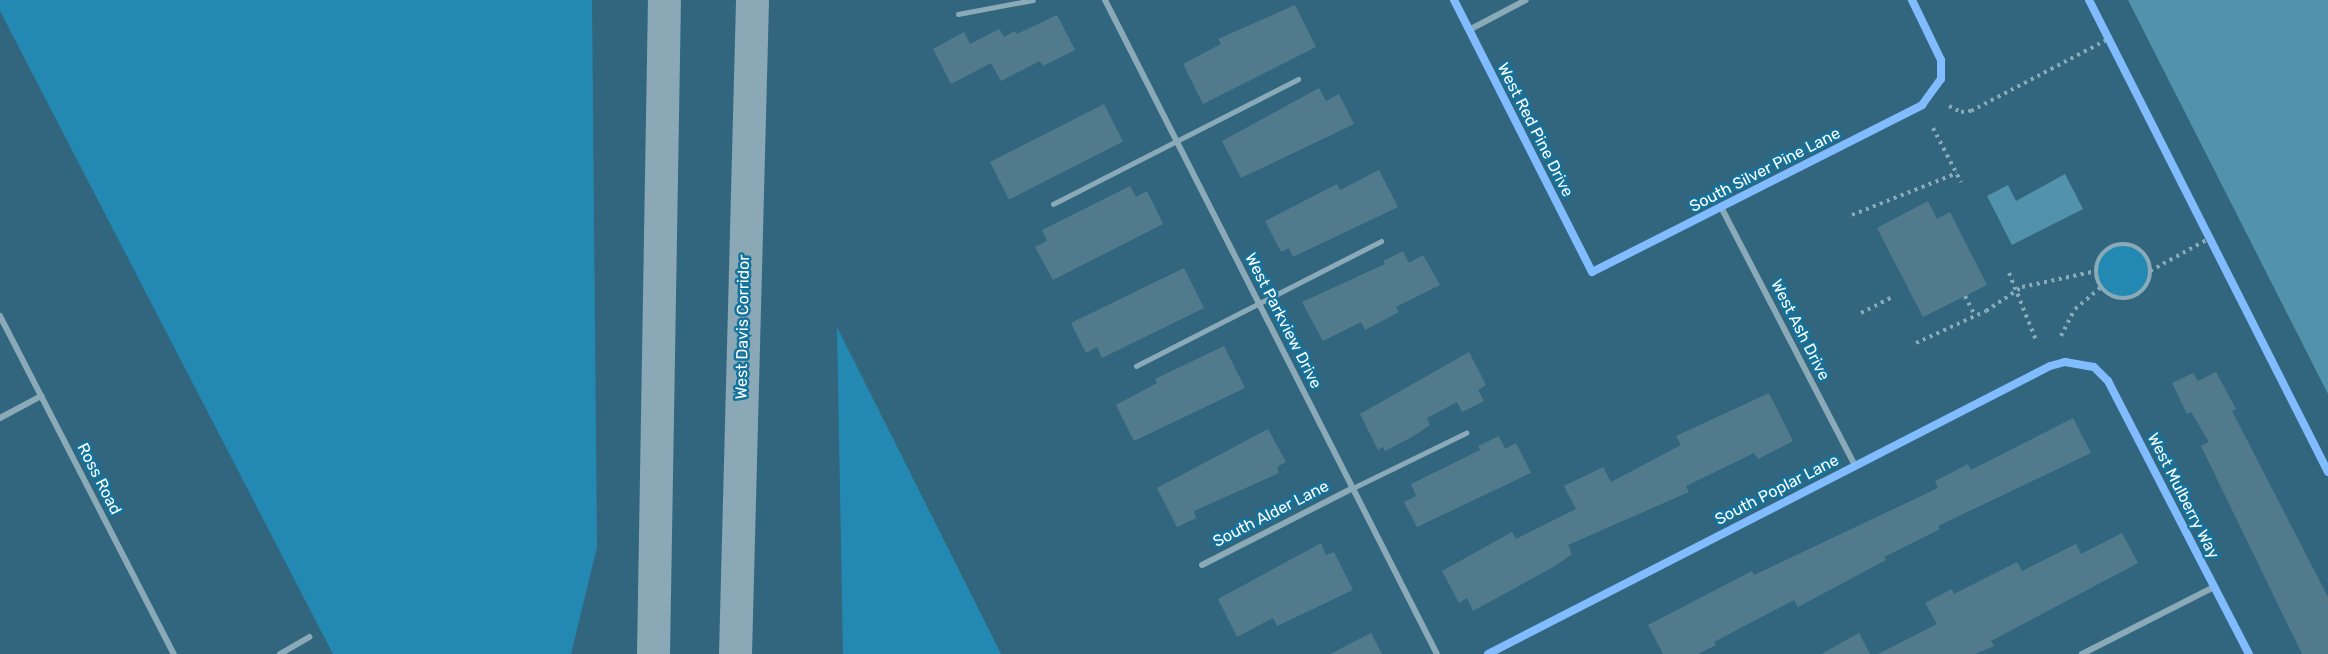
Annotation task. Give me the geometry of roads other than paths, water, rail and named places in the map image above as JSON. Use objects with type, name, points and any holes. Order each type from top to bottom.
[{"type":"highway","points":[[653,654],[664,0]]},
{"type":"highway","name":"West Davis Corridor","points":[[735,654],[752,0]]},
{"type":"highway","points":[[738,514],[752,654]]},
{"type":"highway","points":[[640,654],[656,573]]},
{"type":"street","name":"West Parkview Drive","points":[[1105,0],[1437,654]]},
{"type":"street","name":"West Red Pine Drive","points":[[1454,0],[1592,272]]},
{"type":"street","points":[[1469,30],[1526,0]]},
{"type":"street","name":"South Silver Pine Lane","points":[[1592,272],[1922,105],[1941,80],[1941,60],[1912,0]]},
{"type":"street","name":"West Ash Drive","points":[[1721,207],[1855,465]]},
{"type":"street","name":"Ross Road","points":[[0,316],[174,654]]},
{"type":"street","name":"South Poplar Lane","points":[[1488,654],[2050,366],[2081,362]]},
{"type":"street","name":"West Mulberry Way","points":[[2081,362],[2094,367],[2108,381],[2249,654]]},
{"type":"street","points":[[0,418],[41,396]]},
{"type":"street","name":"South Alder Lane","points":[[1202,565],[1353,488]]},
{"type":"street","points":[[2082,654],[2214,587]]},
{"type":"street","points":[[280,654],[310,637]]},
{"type":"lane","points":[[958,14],[1033,0]]},
{"type":"lane","points":[[1053,204],[1298,79]]},
{"type":"lane","points":[[1136,366],[1381,241]]},
{"type":"lane","points":[[1353,488],[1466,433]]}]
